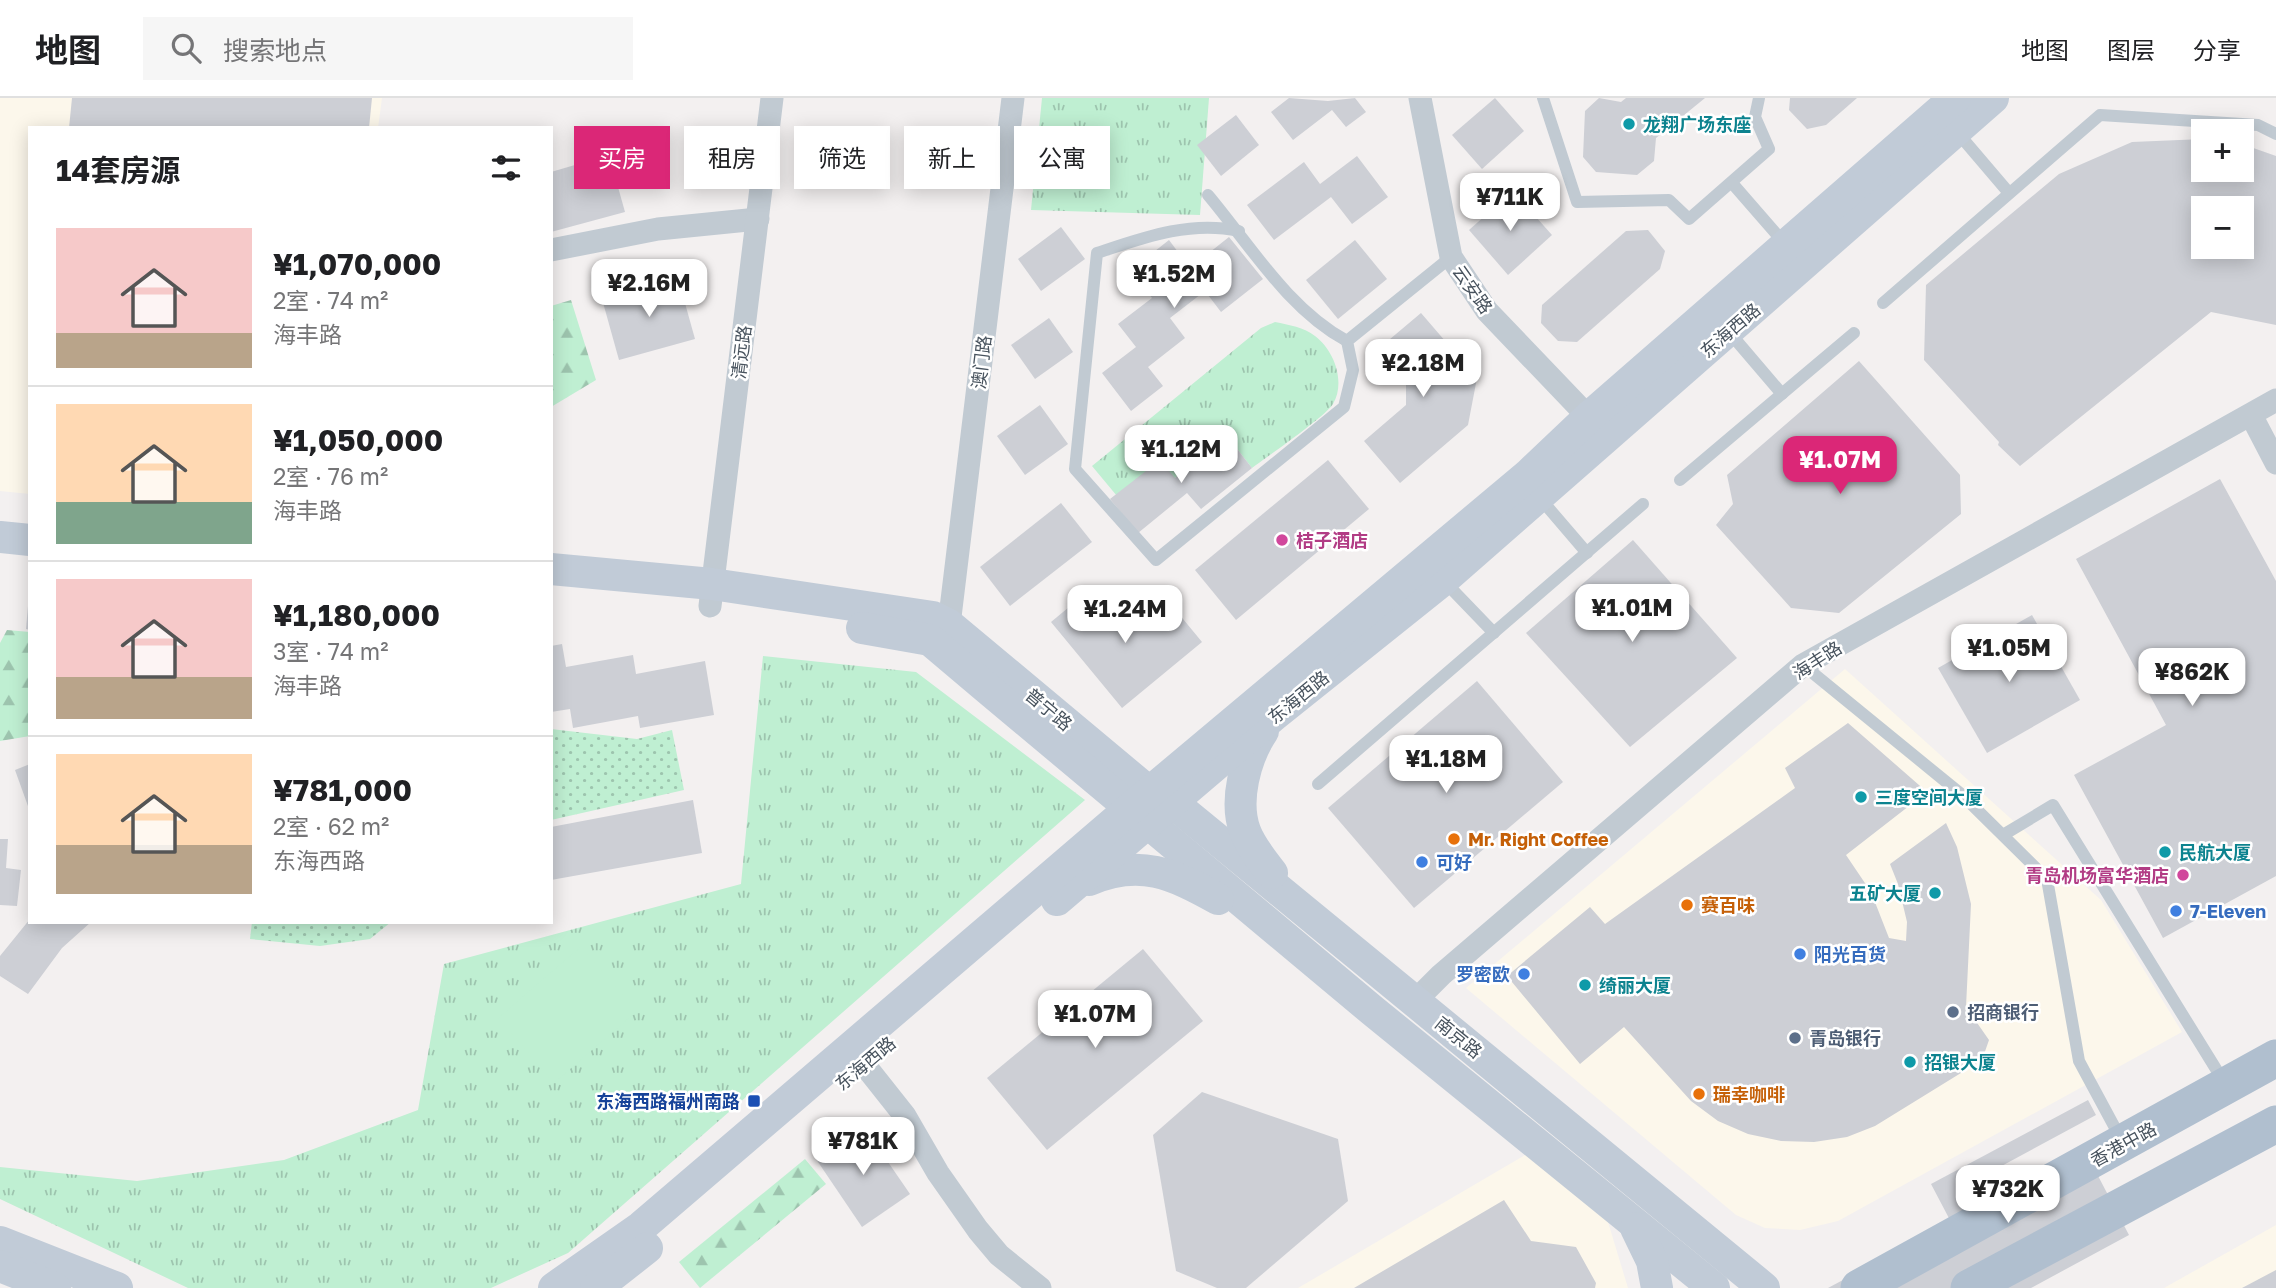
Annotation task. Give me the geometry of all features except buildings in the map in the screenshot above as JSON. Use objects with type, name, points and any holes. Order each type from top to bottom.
[{"type":"main road","name":"东海西路","points":[[596,1288],[652,1245],[1072,887],[1151,807],[1273,716],[1444,580],[1539,497],[1598,427],[1786,246],[1955,98]]},
{"type":"main road","name":"东海西路","points":[[554,1288],[641,1227],[1151,807],[1528,475],[1729,332],[1993,98]]},
{"type":"main road","points":[[0,518],[28,521]]},
{"type":"main road","points":[[0,537],[28,540]]},
{"type":"main road","points":[[553,569],[711,595],[930,640],[947,638]]},
{"type":"main road","points":[[553,590],[711,595]]},
{"type":"main road","name":"普宁路","points":[[947,638],[988,689],[1151,807]]},
{"type":"main road","points":[[1273,716],[1256,740],[1249,760],[1241,795],[1241,814],[1245,831],[1255,850],[1289,897]]},
{"type":"main road","name":"南京路","points":[[1151,807],[1289,897],[1765,1288]]},
{"type":"main road","name":"南京路","points":[[1151,807],[1267,924],[1714,1288]]},
{"type":"main road","points":[[1072,887],[1126,868],[1151,870],[1194,885],[1267,924]]},
{"type":"main road","name":"香港中路","points":[[1859,1288],[2276,1059]]},
{"type":"main road","points":[[1969,1288],[2002,1277],[2276,1125]]},
{"type":"main road","points":[[1630,1218],[1652,1261],[1657,1288]]},
{"type":"main road","points":[[0,1242],[117,1288]]},
{"type":"main road","points":[[0,1266],[55,1288]]},
{"type":"street","name":"清远路","points":[[711,595],[772,98]]},
{"type":"street","name":"澳门路","points":[[947,638],[1013,98]]},
{"type":"street","name":"云安路","points":[[1420,98],[1451,257],[1487,311],[1598,427]]},
{"type":"street","points":[[553,250],[658,229],[758,219]]},
{"type":"street","name":"海丰路","points":[[1415,1001],[1441,975],[1803,665],[2276,400]]},
{"type":"street","points":[[2250,415],[2276,463]]},
{"type":"street","points":[[863,1063],[905,1116],[938,1173],[978,1230],[999,1255],[1037,1287]]},
{"type":"lane","points":[[1543,98],[1577,202],[1669,200],[1689,219],[1769,149],[1755,117],[1759,98]]},
{"type":"lane","points":[[1883,303],[2100,115],[2258,125],[2276,134]]},
{"type":"lane","points":[[1956,130],[2009,193]]},
{"type":"lane","points":[[1732,183],[1786,246]]},
{"type":"lane","points":[[1208,195],[1304,312],[1324,329],[1347,341]]},
{"type":"lane","points":[[1239,231],[1216,226],[1153,234],[1097,253],[1075,469],[1156,560],[1344,407],[1353,370],[1347,341]]},
{"type":"lane","points":[[1347,341],[1451,257]]},
{"type":"lane","points":[[1729,332],[1782,394]]},
{"type":"lane","points":[[1680,481],[1854,333]]},
{"type":"lane","points":[[1539,497],[1587,552]]},
{"type":"lane","points":[[1318,784],[1643,504]]},
{"type":"lane","points":[[1444,580],[1493,633]]},
{"type":"lane","points":[[1803,665],[1961,794],[2047,879],[2079,1061],[2124,1144]]},
{"type":"lane","points":[[2003,835],[2053,805],[2196,1032],[2226,1087]]},
{"type":"shaded area","points":[[0,98],[382,98],[378,126],[28,126],[28,494],[0,491]]},
{"type":"shaded area","name":"阳光百货","points":[[1845,669],[2101,900],[2182,1032],[1838,1221],[1800,1230],[1765,1228],[1736,1215],[1466,988]]},
{"type":"shaded area","points":[[1527,1154],[1608,1222],[1628,1288],[1298,1288]]},
{"type":"shaded area","points":[[2276,1225],[2276,1288],[2164,1288]]},
{"type":"green space","points":[[1042,98],[1209,98],[1200,215],[1031,210],[1033,189],[1110,189],[1110,126],[1039,126]]},
{"type":"green space","points":[[571,300],[596,380],[553,406],[553,305]]},
{"type":"green space","points":[[1275,322],[1306,330],[1328,349],[1336,367],[1338,386],[1337,395],[1328,410],[1252,468],[1227,436],[1175,478],[1117,496],[1092,466],[1261,328]]},
{"type":"green space","points":[[7,630],[28,632],[28,736],[0,741],[0,643]]},
{"type":"green space","points":[[763,656],[916,672],[1085,800],[568,1253],[491,1288],[188,1288],[0,1199],[0,1167],[137,1181],[284,1160],[418,1110],[444,964],[741,884]]},
{"type":"green space","points":[[553,729],[637,739],[672,730],[684,790],[553,820]]},
{"type":"green space","points":[[252,924],[389,924],[370,939],[320,946],[250,939]]},
{"type":"green space","points":[[581,947],[637,1011],[554,1083],[498,1018]]},
{"type":"green space","points":[[805,1159],[826,1184],[700,1288],[679,1262]]},
{"type":"place","name":"龙翔广场东座","points":[[1629,124]]},
{"type":"place","name":"桔子酒店","points":[[1282,540]]},
{"type":"place","name":"三度空间大厦","points":[[1861,797]]},
{"type":"place","name":"Mr. Right Coffee","points":[[1454,839]]},
{"type":"place","name":"民航大厦","points":[[2165,852]]},
{"type":"place","name":"可好","points":[[1422,862]]},
{"type":"place","name":"青岛机场富华酒店","points":[[2183,875]]},
{"type":"place","name":"五矿大厦","points":[[1935,893]]},
{"type":"place","name":"赛百味","points":[[1687,905]]},
{"type":"place","name":"7-Eleven","points":[[2176,911]]},
{"type":"place","name":"阳光百货","points":[[1800,954]]},
{"type":"place","name":"罗密欧","points":[[1524,974]]},
{"type":"place","name":"绮丽大厦","points":[[1585,985]]},
{"type":"place","name":"招商银行","points":[[1953,1012]]},
{"type":"place","name":"青岛银行","points":[[1795,1038]]},
{"type":"place","name":"招银大厦","points":[[1910,1062]]},
{"type":"place","name":"瑞幸咖啡","points":[[1699,1094]]},
{"type":"place","name":"东海西路福州南路","points":[[754,1101]]}]
